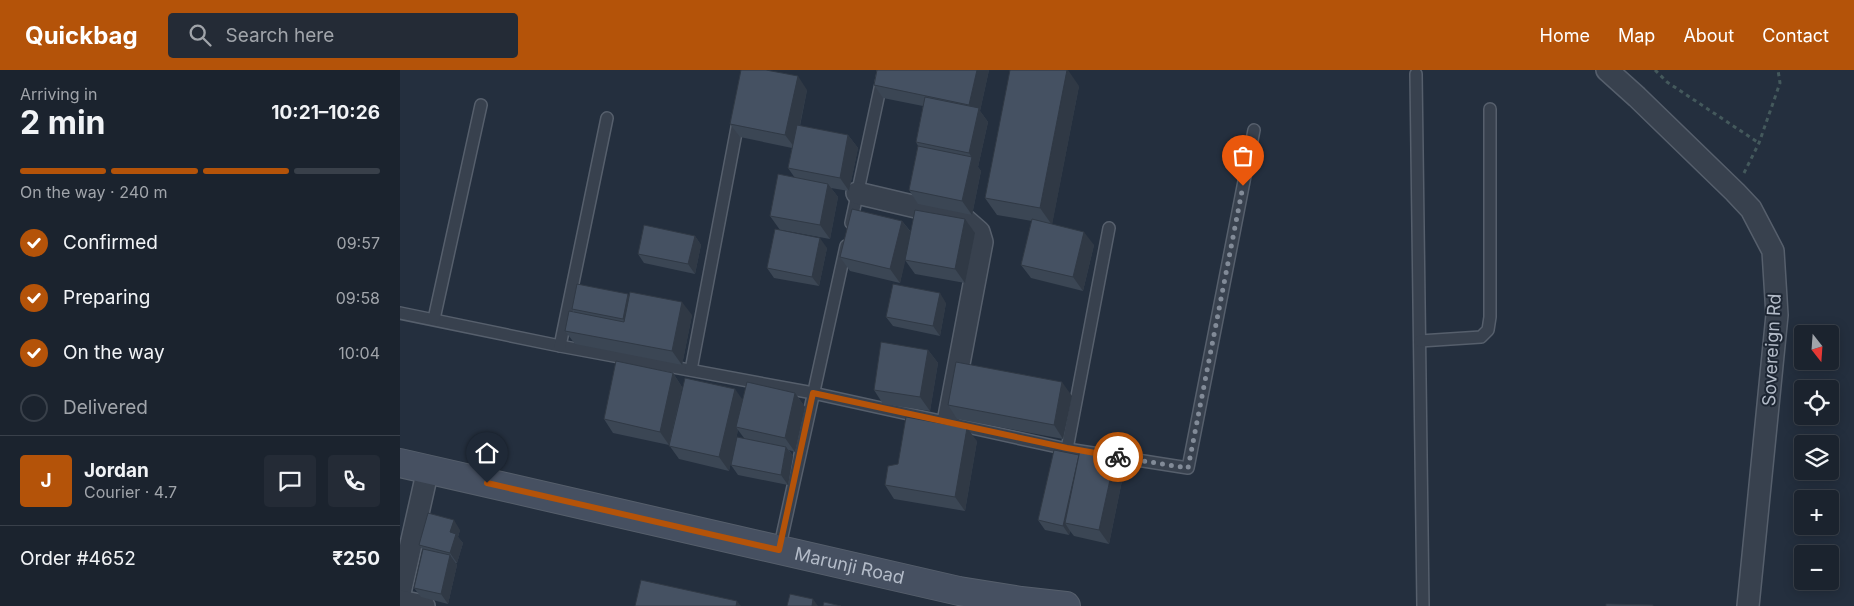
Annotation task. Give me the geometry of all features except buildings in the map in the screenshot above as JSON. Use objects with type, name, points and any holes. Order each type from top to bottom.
[{"type":"street","name":"Sovereign Rd","points":[[1606,70],[1637,97],[1751,208],[1774,251],[1777,315],[1748,606]]},
{"type":"street","points":[[857,193],[963,218],[979,232],[982,242],[948,422]]},
{"type":"street","name":"Marunji Road","points":[[400,464],[1008,602],[1066,606]]},
{"type":"street","points":[[400,593],[428,469]]},
{"type":"street","points":[[400,601],[424,606]]},
{"type":"lane","points":[[779,550],[884,70]]},
{"type":"lane","points":[[1416,74],[1423,606]]},
{"type":"lane","points":[[434,319],[481,105]]},
{"type":"lane","points":[[1420,341],[1481,337],[1488,330],[1490,317],[1490,110]]},
{"type":"lane","points":[[691,370],[739,113]]},
{"type":"lane","points":[[560,346],[607,118]]},
{"type":"lane","points":[[400,313],[560,346],[813,393],[1067,448],[1188,468],[1254,130]]},
{"type":"lane","points":[[1067,448],[1109,228]]},
{"type":"path","points":[[1655,70],[1668,82],[1759,143]]},
{"type":"path","points":[[1735,192],[1759,143],[1780,83],[1778,70]]},
{"type":"way so far","points":[[1118,457],[1188,468],[1243,186]]},
{"type":"route","points":[[487,483],[779,550],[813,393],[1067,448],[1118,457]]}]
